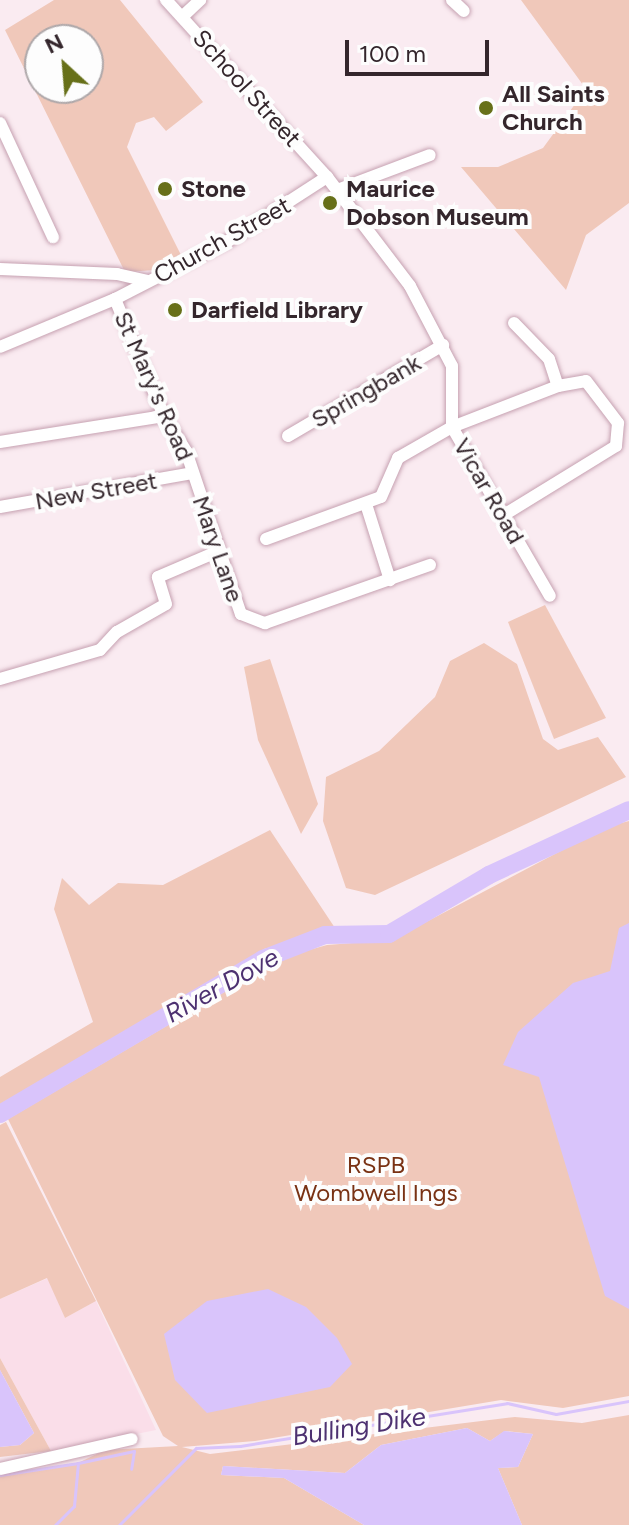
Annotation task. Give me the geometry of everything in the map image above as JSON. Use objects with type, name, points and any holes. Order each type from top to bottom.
[{"type":"street","name":"School Street","points":[[166,0],[327,177]]},
{"type":"street","points":[[182,17],[200,0]]},
{"type":"street","points":[[452,0],[464,11]]},
{"type":"street","points":[[0,123],[53,237]]},
{"type":"street","points":[[337,190],[430,155]]},
{"type":"street","name":"Vicar Road","points":[[327,177],[410,286],[443,345],[452,366],[452,427],[550,596]]},
{"type":"street","name":"Church Street","points":[[0,347],[115,299],[228,241],[327,177]]},
{"type":"street","points":[[0,269],[117,274],[148,281]]},
{"type":"street","name":"St Mary's Road","points":[[115,299],[164,416],[186,451],[192,473]]},
{"type":"street","points":[[514,323],[549,359],[558,386]]},
{"type":"street","name":"Springbank","points":[[288,436],[443,345]]},
{"type":"street","points":[[266,539],[366,504],[389,486],[398,458],[452,427],[558,386],[586,381],[618,423],[616,446],[504,515]]},
{"type":"street","points":[[0,442],[164,416]]},
{"type":"street","name":"New Street","points":[[0,507],[192,473]]},
{"type":"street","name":"Mary Lane","points":[[192,473],[241,614],[250,620],[265,623],[390,580]]},
{"type":"street","points":[[366,504],[390,580],[430,565]]},
{"type":"street","points":[[0,679],[100,650],[117,632],[166,604],[158,577],[219,551]]},
{"type":"street","points":[[0,1469],[132,1439]]},
{"type":"shaded area","points":[[629,923],[629,1309],[605,1296],[539,1077],[503,1065],[518,1032],[573,983],[610,971],[619,928]]},
{"type":"shaded area","points":[[48,1278],[65,1318],[96,1301],[156,1430],[51,1451],[0,1358],[0,1299]]},
{"type":"shaded area","points":[[268,1289],[306,1307],[337,1338],[352,1364],[330,1387],[207,1413],[175,1380],[164,1334],[207,1301]]},
{"type":"shaded area","points":[[0,1370],[34,1433],[20,1445],[0,1447]]},
{"type":"shaded area","points":[[467,1428],[490,1441],[504,1431],[533,1434],[518,1467],[498,1468],[522,1525],[364,1525],[284,1478],[221,1475],[223,1466],[345,1473],[381,1445]]},
{"type":"green space","points":[[54,0],[120,0],[203,102],[166,131],[154,117],[136,123],[127,147],[183,259],[156,270],[125,272],[42,104],[104,104],[104,24],[24,24],[24,68],[5,30]]},
{"type":"green space","points":[[521,0],[629,0],[629,203],[586,235],[566,290],[461,167],[498,167],[543,148],[586,89]]},
{"type":"green space","points":[[545,605],[606,718],[554,739],[508,622]]},
{"type":"green space","points":[[484,643],[517,664],[543,739],[558,750],[598,737],[626,777],[375,895],[346,888],[323,821],[326,777],[379,751],[435,697],[450,661]]},
{"type":"green space","points":[[270,659],[318,804],[301,834],[258,740],[244,667]]},
{"type":"green space","name":"RSPB Wombwell Ings","points":[[629,821],[629,1396],[563,1408],[501,1400],[255,1441],[182,1447],[210,1454],[515,1417],[582,1423],[629,1415],[629,1525],[522,1525],[498,1468],[518,1467],[533,1434],[505,1431],[490,1441],[467,1428],[381,1445],[345,1473],[223,1466],[221,1475],[284,1478],[364,1525],[0,1525],[0,1476],[78,1463],[105,1450],[178,1446],[163,1436],[8,1119],[284,957],[327,945],[392,940],[606,827]]},
{"type":"green space","points":[[270,830],[335,928],[264,949],[0,1106],[0,1077],[93,1022],[54,909],[62,878],[89,905],[118,883],[163,885]]},
{"type":"green space","points":[[6,1122],[96,1301],[65,1318],[47,1278],[0,1299],[0,1125]]},
{"type":"green space","points":[[0,1358],[51,1451],[0,1457],[0,1447],[20,1445],[34,1433],[0,1370]]},
{"type":"waterway","name":"River Dove","points":[[0,1114],[263,959],[325,935],[389,934],[489,875],[629,810]]},
{"type":"waterway","name":"Bulling Dike","points":[[119,1525],[196,1448],[240,1446],[507,1403],[556,1414],[629,1401]]},
{"type":"waterway","points":[[55,1525],[74,1506],[78,1463],[134,1451],[131,1469]]},
{"type":"waterway","points":[[0,1475],[78,1463]]},
{"type":"place","name":"All Saints Church","points":[[486,108]]},
{"type":"place","name":"Stone","points":[[165,189]]},
{"type":"place","name":"Maurice Dobson Museum","points":[[330,203]]},
{"type":"place","name":"Darfield Library","points":[[175,310]]}]
